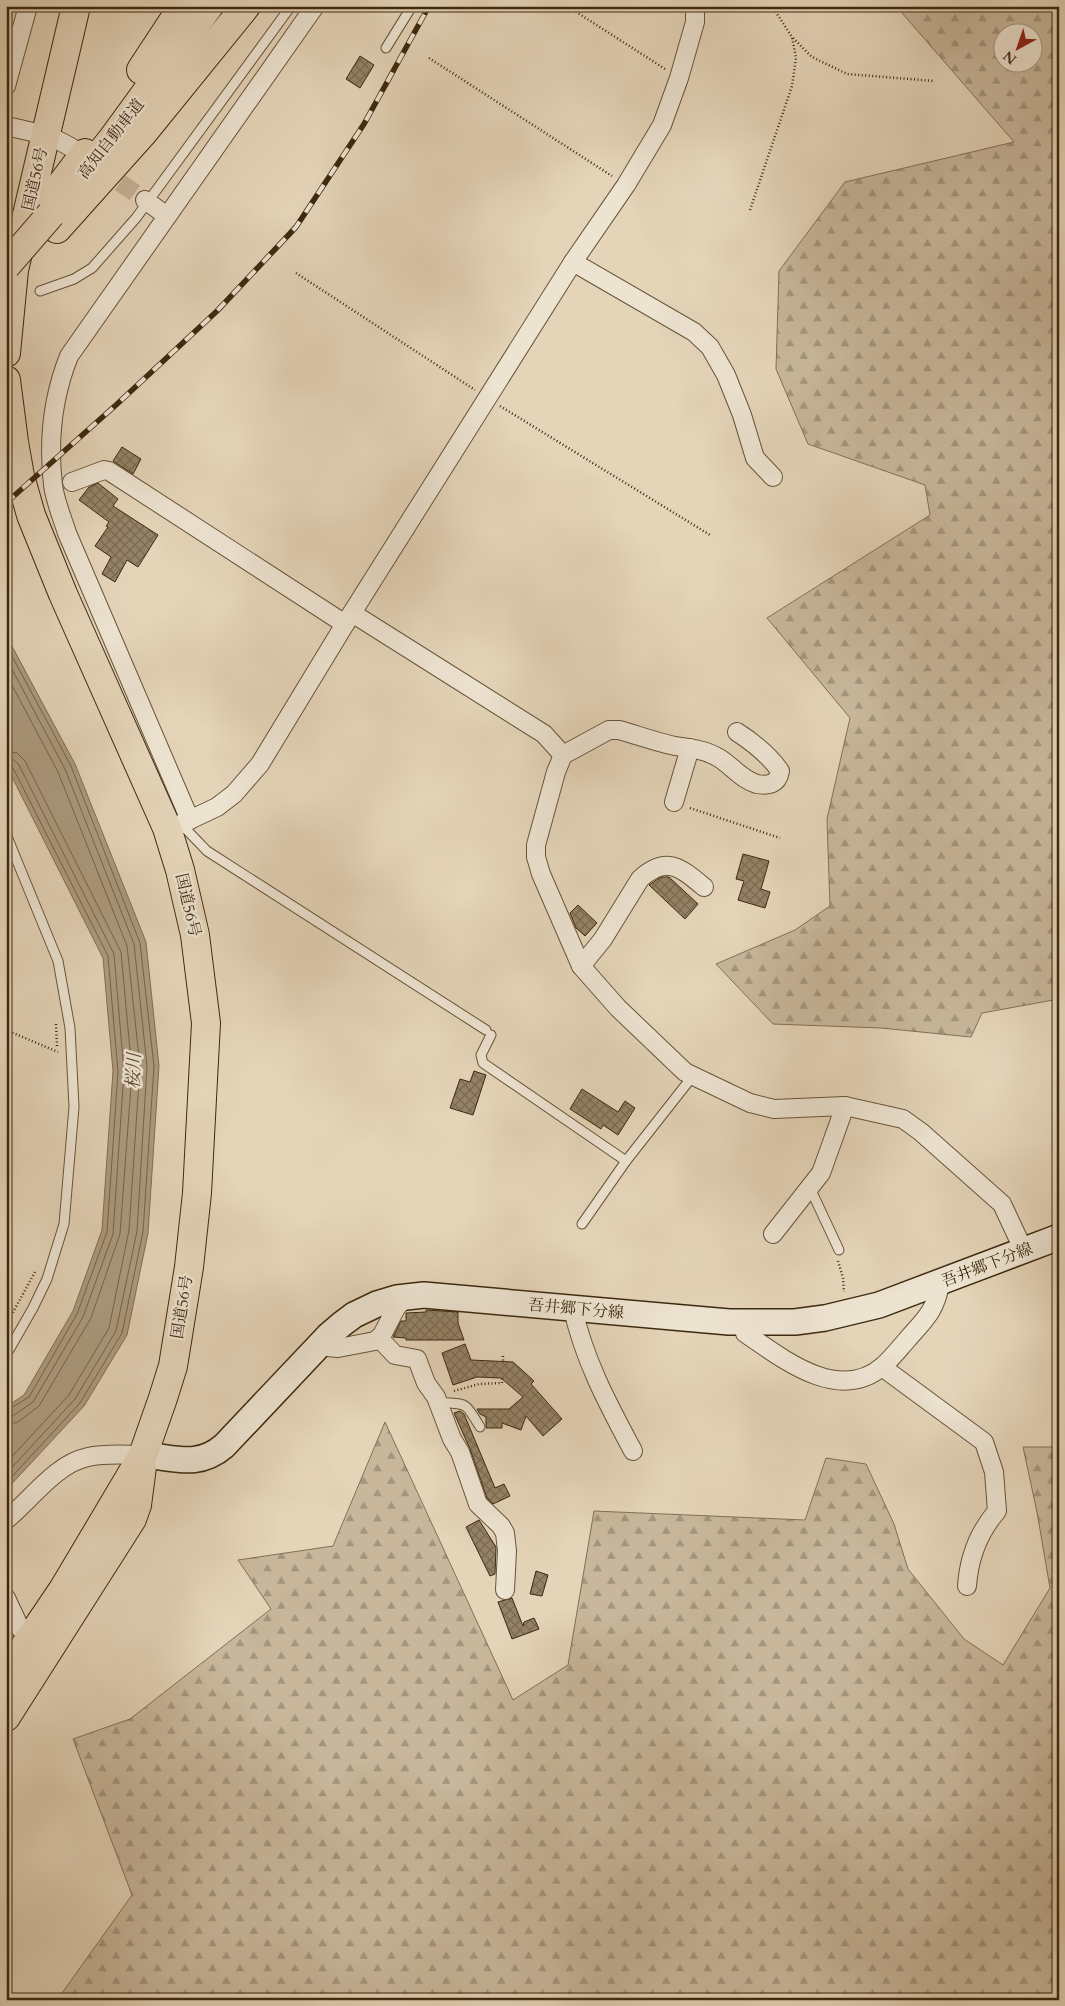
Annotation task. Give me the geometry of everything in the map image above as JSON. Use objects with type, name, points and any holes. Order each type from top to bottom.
[{"type":"highway","name":"国道56号","points":[[6,353],[14,270],[76,6]]},
{"type":"highway","points":[[6,273],[49,219],[85,157],[183,6]]},
{"type":"highway","name":"高知自動車道","points":[[6,266],[49,219],[113,138],[209,6]]},
{"type":"highway","points":[[6,260],[144,134],[246,6]]},
{"type":"highway","name":"国道56号","points":[[6,380],[18,467],[32,514],[64,594],[179,824],[200,961],[206,1023],[197,1193],[183,1307],[173,1366],[143,1455],[137,1504],[132,1518],[6,1717]]},
{"type":"highway","name":"国道56号","points":[[6,1674],[30,1639],[143,1455]]},
{"type":"main road","name":"吾井郷下分線","points":[[143,1455],[183,1461],[210,1457],[224,1446],[318,1346],[354,1315],[377,1304],[407,1296],[429,1295],[744,1323],[795,1322],[825,1318],[873,1307],[1059,1237]]},
{"type":"street","points":[[6,86],[28,6]]},
{"type":"street","points":[[315,6],[69,356],[59,380],[51,448],[52,478],[56,499],[80,567],[179,824],[217,807],[234,794],[260,764],[573,262],[626,185],[662,125],[679,78],[695,22],[695,6]]},
{"type":"street","points":[[6,126],[46,134],[65,142],[85,157]]},
{"type":"street","points":[[147,202],[167,216]]},
{"type":"street","points":[[573,262],[694,332],[710,346],[726,375],[742,415],[755,458],[773,477]]},
{"type":"street","points":[[72,482],[104,470],[109,470],[349,619],[544,734],[563,755]]},
{"type":"street","points":[[737,732],[754,743],[775,764],[780,771],[779,777],[774,783],[768,785],[756,783],[743,777],[719,758],[690,748],[674,746],[619,730],[608,730],[563,755],[556,772],[536,845],[536,858],[553,904],[581,966],[618,1008],[692,1077],[750,1104],[774,1110],[845,1106],[903,1119],[921,1132],[1002,1204],[1024,1251]]},
{"type":"street","points":[[674,802],[690,748]]},
{"type":"street","points":[[581,966],[603,939],[640,879],[648,872],[661,865],[675,866],[704,886]]},
{"type":"street","points":[[774,1234],[792,1207],[821,1174],[845,1106]]},
{"type":"street","points":[[744,1323],[745,1333],[769,1349],[820,1377],[838,1382],[853,1381],[882,1367],[933,1311],[940,1282]]},
{"type":"street","points":[[318,1346],[350,1347],[378,1338],[396,1308],[407,1296]]},
{"type":"street","points":[[573,1309],[585,1351],[609,1406],[633,1451]]},
{"type":"street","points":[[378,1338],[395,1355],[417,1359],[426,1383],[437,1399],[452,1439],[464,1462],[470,1485],[478,1504],[501,1526],[505,1533],[507,1551],[505,1590]]},
{"type":"street","points":[[882,1367],[987,1446],[994,1472],[997,1511],[985,1524],[970,1557],[967,1586]]},
{"type":"street","points":[[6,1520],[47,1482],[74,1462],[89,1457],[143,1455]]},
{"type":"street","points":[[6,1598],[20,1628],[30,1639]]},
{"type":"lane","points":[[40,291],[74,279],[92,268],[147,202],[291,6]]},
{"type":"lane","points":[[386,48],[412,6]]},
{"type":"lane","points":[[179,824],[207,851],[489,1033],[480,1056],[483,1063],[626,1161]]},
{"type":"lane","points":[[6,834],[58,960],[70,1028],[74,1107],[64,1224],[43,1286],[33,1308],[6,1355]]},
{"type":"lane","points":[[582,1224],[626,1161],[692,1077]]},
{"type":"lane","points":[[810,1188],[839,1250]]},
{"type":"lane","points":[[437,1399],[466,1404],[480,1427]]},
{"type":"path","points":[[567,6],[679,78]]},
{"type":"path","points":[[772,6],[792,37],[812,56],[847,74],[935,81]]},
{"type":"path","points":[[750,210],[792,86],[796,58],[792,37]]},
{"type":"path","points":[[429,58],[626,185]]},
{"type":"path","points":[[296,273],[488,399],[710,535]]},
{"type":"path","points":[[674,802],[780,838]]},
{"type":"path","points":[[6,1030],[58,1052]]},
{"type":"path","points":[[839,1250],[837,1260],[845,1291],[840,1294]]},
{"type":"path","points":[[6,1308],[13,1311]]},
{"type":"path","points":[[503,1356],[503,1362]]},
{"type":"path","points":[[437,1399],[479,1384],[502,1383],[502,1378]]},
{"type":"green space","points":[[896,6],[1059,6],[1059,999],[982,1013],[971,1037],[881,1028],[773,1024],[716,964],[795,930],[830,906],[827,819],[850,718],[767,618],[930,515],[925,485],[808,444],[776,369],[779,271],[845,182],[1014,142]]},
{"type":"green space","points":[[385,1422],[513,1700],[568,1665],[594,1511],[805,1520],[826,1458],[866,1464],[894,1524],[908,1569],[964,1639],[1003,1665],[1050,1588],[1037,1512],[1023,1447],[1059,1447],[1059,2000],[57,2000],[132,1895],[73,1739],[130,1719],[271,1609],[238,1560],[333,1546]]},
{"type":"water","name":"桜川","points":[[6,635],[75,764],[146,942],[159,1066],[148,1233],[127,1335],[84,1406],[6,1490],[6,1407],[24,1395],[73,1311],[102,1230],[113,1071],[103,958],[6,765]]},
{"type":"building","points":[[360,56],[374,65],[360,88],[346,79]]},
{"type":"building","points":[[122,447],[141,459],[133,474],[113,461]]},
{"type":"building","points":[[98,483],[118,499],[113,506],[158,535],[138,567],[127,560],[115,582],[102,574],[111,557],[95,546],[108,527],[106,526],[109,522],[79,500],[89,487]]},
{"type":"building","points":[[743,854],[769,861],[761,889],[770,892],[765,908],[738,900],[744,881],[736,879]]},
{"type":"building","points":[[661,877],[669,877],[698,904],[685,919],[649,885]]},
{"type":"building","points":[[578,905],[597,923],[585,936],[576,928],[570,913]]},
{"type":"building","points":[[474,1071],[486,1075],[473,1115],[450,1108],[460,1079],[470,1082]]},
{"type":"building","points":[[582,1089],[618,1112],[625,1101],[635,1108],[618,1135],[603,1125],[601,1129],[570,1109]]},
{"type":"building","points":[[426,1310],[458,1312],[458,1323],[464,1340],[406,1340],[406,1338],[393,1337],[401,1321],[406,1321],[406,1313],[426,1312]]},
{"type":"building","points":[[465,1344],[471,1360],[513,1362],[534,1381],[531,1384],[562,1419],[543,1436],[526,1416],[521,1430],[502,1423],[502,1428],[486,1428],[486,1417],[480,1414],[477,1409],[509,1409],[523,1397],[501,1378],[477,1377],[453,1385],[442,1353]]},
{"type":"building","points":[[460,1411],[464,1414],[495,1488],[504,1484],[510,1496],[493,1504],[487,1498],[470,1449],[454,1413]]},
{"type":"building","points":[[479,1520],[496,1547],[495,1574],[490,1576],[466,1527]]},
{"type":"building","points":[[536,1571],[548,1575],[542,1596],[530,1594]]},
{"type":"building","points":[[512,1598],[523,1626],[524,1622],[534,1618],[539,1629],[512,1639],[498,1602]]},
{"type":"tunnel","points":[[98,167],[145,200]]},
{"type":"railway","points":[[6,503],[116,405],[217,311],[296,227],[364,124],[429,6]]}]
